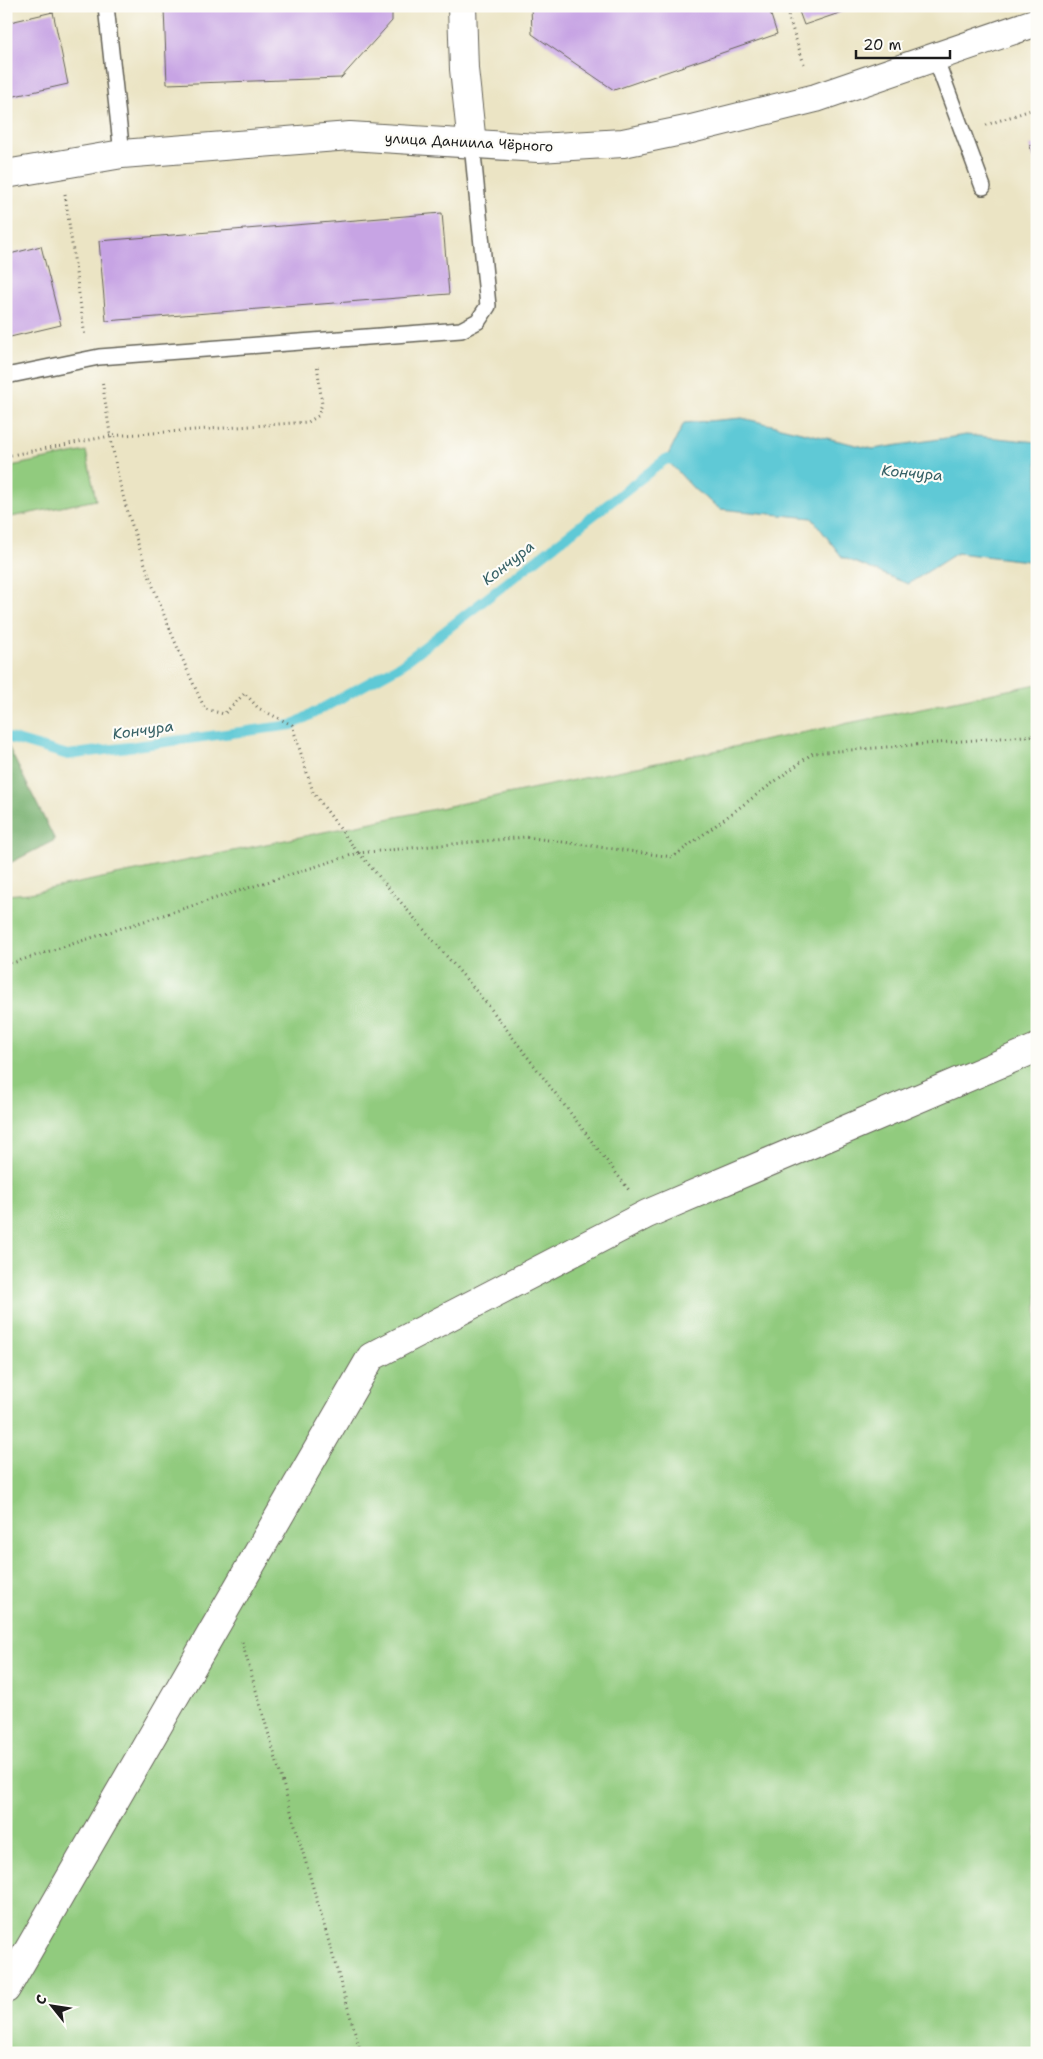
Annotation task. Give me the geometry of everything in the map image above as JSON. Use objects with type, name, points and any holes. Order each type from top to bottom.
[{"type":"street","points":[[462,6],[464,69],[472,144]]},
{"type":"street","name":"улица Даниила Чёрного","points":[[6,174],[122,154],[350,136],[538,148],[623,143],[691,130],[816,98],[1037,22]]},
{"type":"street","points":[[6,1989],[371,1357],[647,1214],[1037,1048]]},
{"type":"lane","points":[[106,6],[122,154]]},
{"type":"lane","points":[[935,57],[984,187]]},
{"type":"lane","points":[[6,376],[94,358],[461,330],[478,321],[488,306],[472,144]]},
{"type":"path","points":[[785,6],[804,64]]},
{"type":"path","points":[[964,133],[1037,108]]},
{"type":"path","points":[[65,193],[94,358],[126,506],[168,627],[205,709],[224,714],[244,694],[258,708],[292,725],[313,792],[358,853],[488,1006],[647,1214]]},
{"type":"path","points":[[6,456],[110,436],[308,422],[318,416],[322,404],[314,341]]},
{"type":"path","points":[[6,965],[358,853],[526,837],[673,857],[813,753],[1037,735]]},
{"type":"path","points":[[229,1601],[361,2053]]},
{"type":"green space","points":[[86,451],[96,500],[6,518],[6,467]]},
{"type":"green space","points":[[1037,684],[1037,2053],[6,2053],[6,895],[30,893]]},
{"type":"green space","points":[[6,742],[55,840],[6,865]]},
{"type":"water","points":[[742,418],[873,449],[966,435],[1037,442],[1037,562],[957,553],[908,584],[842,557],[812,518],[720,509],[695,490],[666,459],[684,423]]},
{"type":"building","points":[[237,6],[392,6],[392,21],[341,78],[167,84],[164,9]]},
{"type":"building","points":[[531,6],[621,6],[625,9],[633,6],[768,6],[777,34],[614,90],[532,34]]},
{"type":"building","points":[[797,6],[857,6],[857,7],[804,25]]},
{"type":"building","points":[[53,12],[68,84],[6,98],[6,23]]},
{"type":"building","points":[[1037,143],[1037,166],[1036,166],[1030,146]]},
{"type":"building","points":[[442,213],[449,294],[106,321],[99,241]]},
{"type":"building","points":[[41,246],[61,325],[6,338],[6,255]]},
{"type":"waterway","name":"Кончура","points":[[6,737],[68,755],[292,725],[401,665],[666,459],[680,461]]}]
